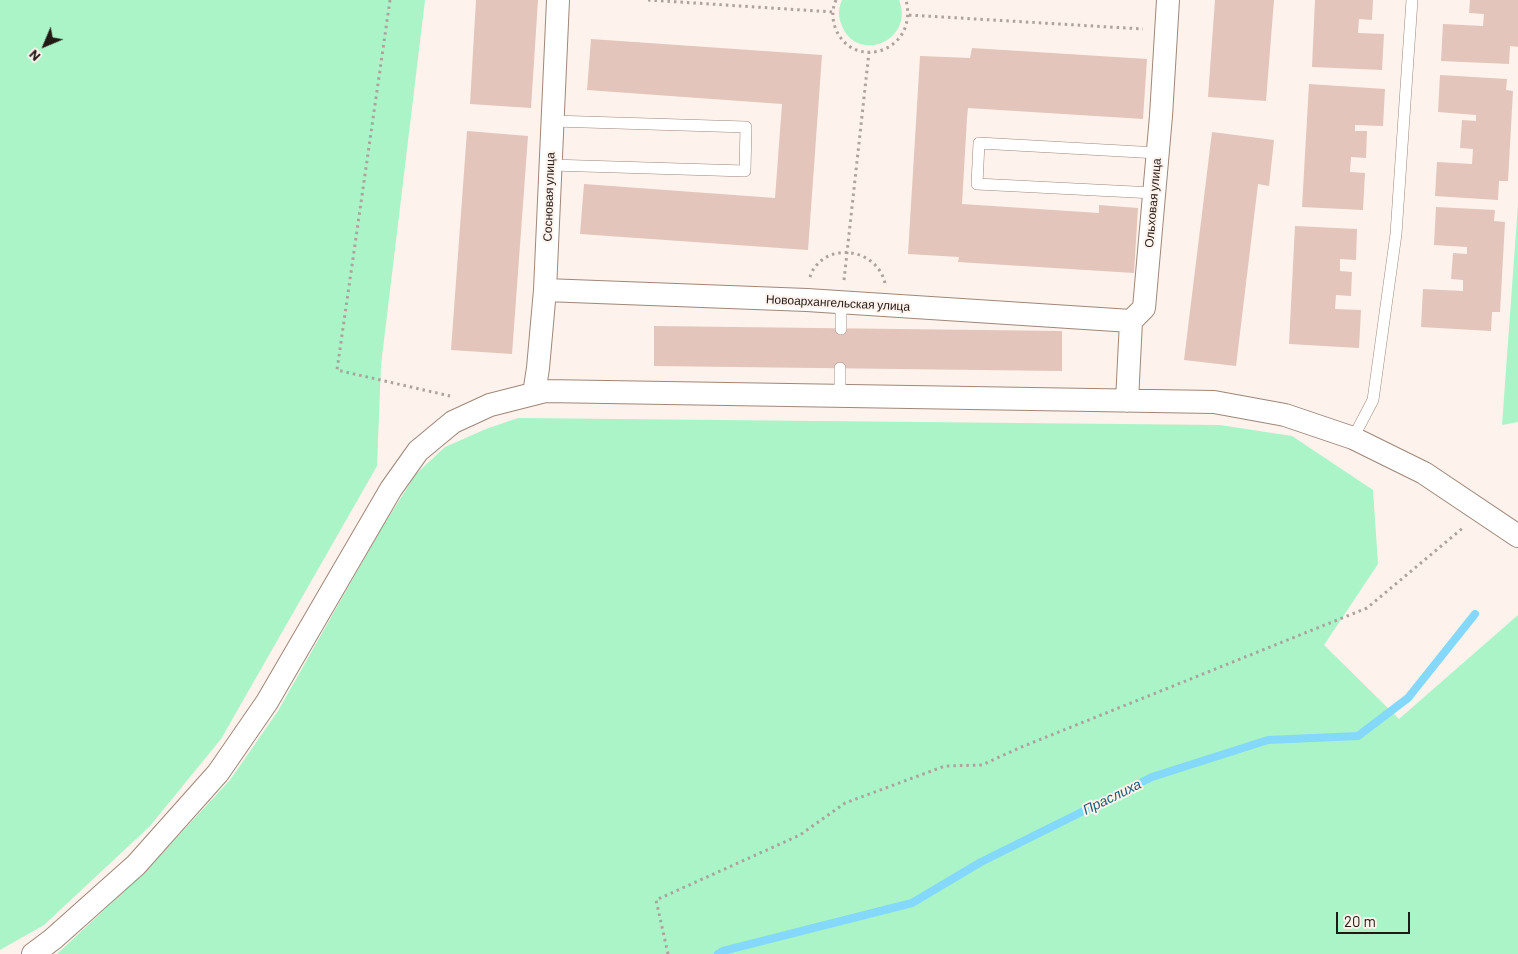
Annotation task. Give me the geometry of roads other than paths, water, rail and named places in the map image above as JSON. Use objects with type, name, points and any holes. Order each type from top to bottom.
[{"type":"street","name":"Сосновая улица","points":[[534,394],[545,290],[558,0]]},
{"type":"street","name":"Ольховая улица","points":[[1131,321],[1144,308],[1158,153],[1168,0]]},
{"type":"street","name":"Новоархангельская улица","points":[[545,290],[806,300],[1131,321]]},
{"type":"street","points":[[1127,401],[1131,321]]},
{"type":"street","points":[[33,954],[53,939],[136,865],[218,774],[267,702],[391,489],[418,451],[453,422],[490,405],[546,391],[1214,402],[1285,415],[1353,438],[1424,473],[1518,536]]},
{"type":"lane","points":[[1353,438],[1373,400],[1396,234],[1412,0]]},
{"type":"lane","points":[[551,165],[745,171],[746,127],[553,120]]},
{"type":"lane","points":[[1154,193],[977,184],[979,143],[1158,153]]},
{"type":"lane","points":[[841,303],[841,329]]},
{"type":"lane","points":[[840,368],[840,396]]},
{"type":"waterway","name":"Праслиха","points":[[718,954],[723,951],[912,903],[981,862],[1152,777],[1268,740],[1358,736],[1408,698],[1475,614]]}]
